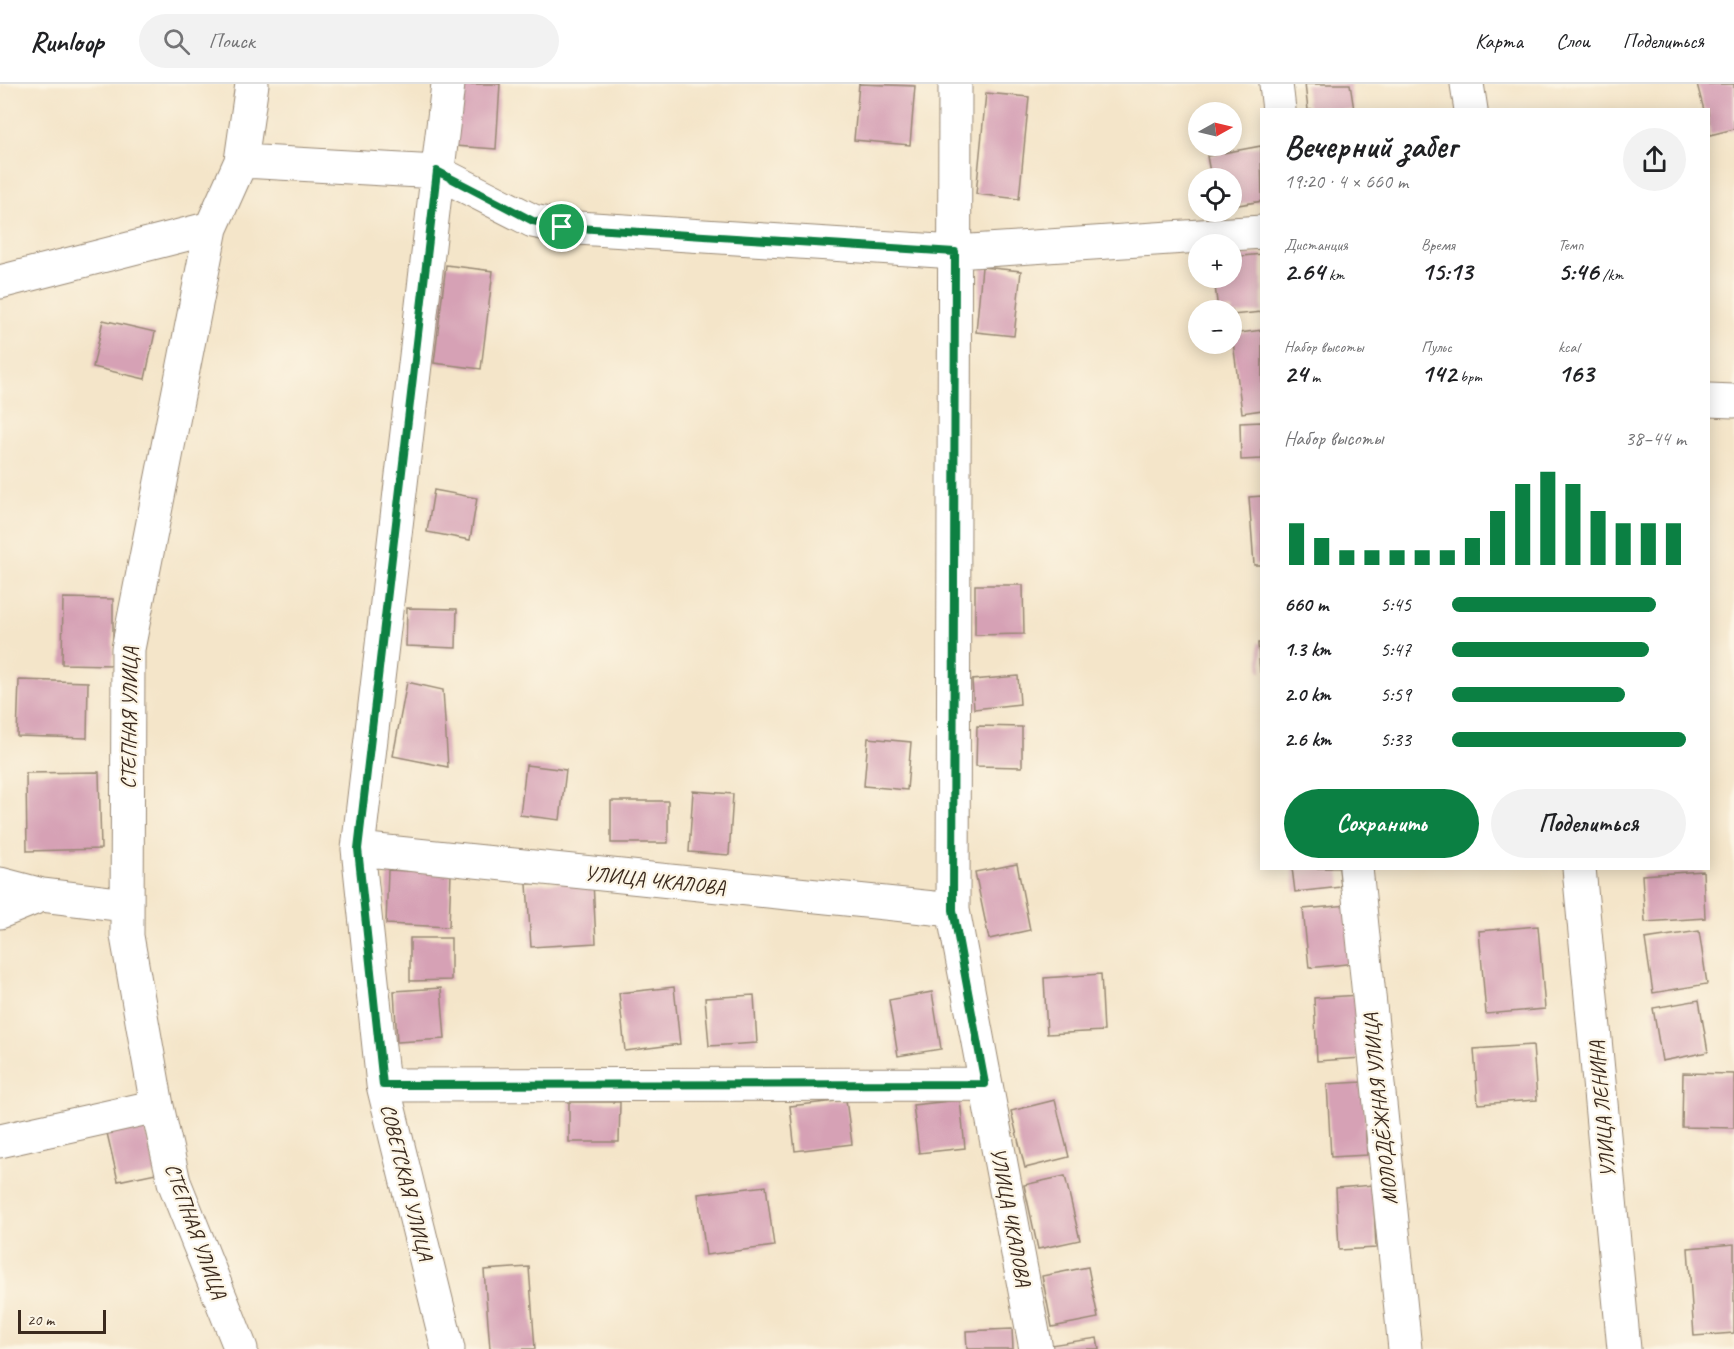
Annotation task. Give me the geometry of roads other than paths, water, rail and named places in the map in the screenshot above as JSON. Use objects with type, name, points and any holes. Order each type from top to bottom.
[{"type":"street","name":"СТЕПНАЯ УЛИЦА","points":[[241,1349],[174,1182],[157,1106],[127,936],[128,649],[211,228],[241,161],[252,84]]},
{"type":"street","name":"СОВЕТСКАЯ УЛИЦА","points":[[448,84],[358,849],[383,1085],[448,1349]]},
{"type":"street","name":"УЛИЦА ЧКАЛОВА","points":[[955,84],[953,910],[1036,1349]]},
{"type":"street","points":[[1276,84],[1279,108]]},
{"type":"street","points":[[1467,84],[1471,108]]},
{"type":"street","points":[[241,161],[437,171],[533,221],[562,227],[955,252],[1260,232]]},
{"type":"street","points":[[0,282],[211,228]]},
{"type":"street","points":[[1710,400],[1734,401]]},
{"type":"street","name":"УЛИЦА ЧКАЛОВА","points":[[358,849],[953,910]]},
{"type":"street","name":"МОЛОДЁЖНАЯ УЛИЦА","points":[[1356,870],[1405,1349]]},
{"type":"street","name":"УЛИЦА ЛЕНИНА","points":[[1579,870],[1624,1349]]},
{"type":"street","points":[[0,884],[42,895],[126,905]]},
{"type":"street","points":[[0,912],[42,895]]},
{"type":"street","points":[[383,1085],[985,1084]]},
{"type":"street","points":[[0,1141],[157,1106]]}]
